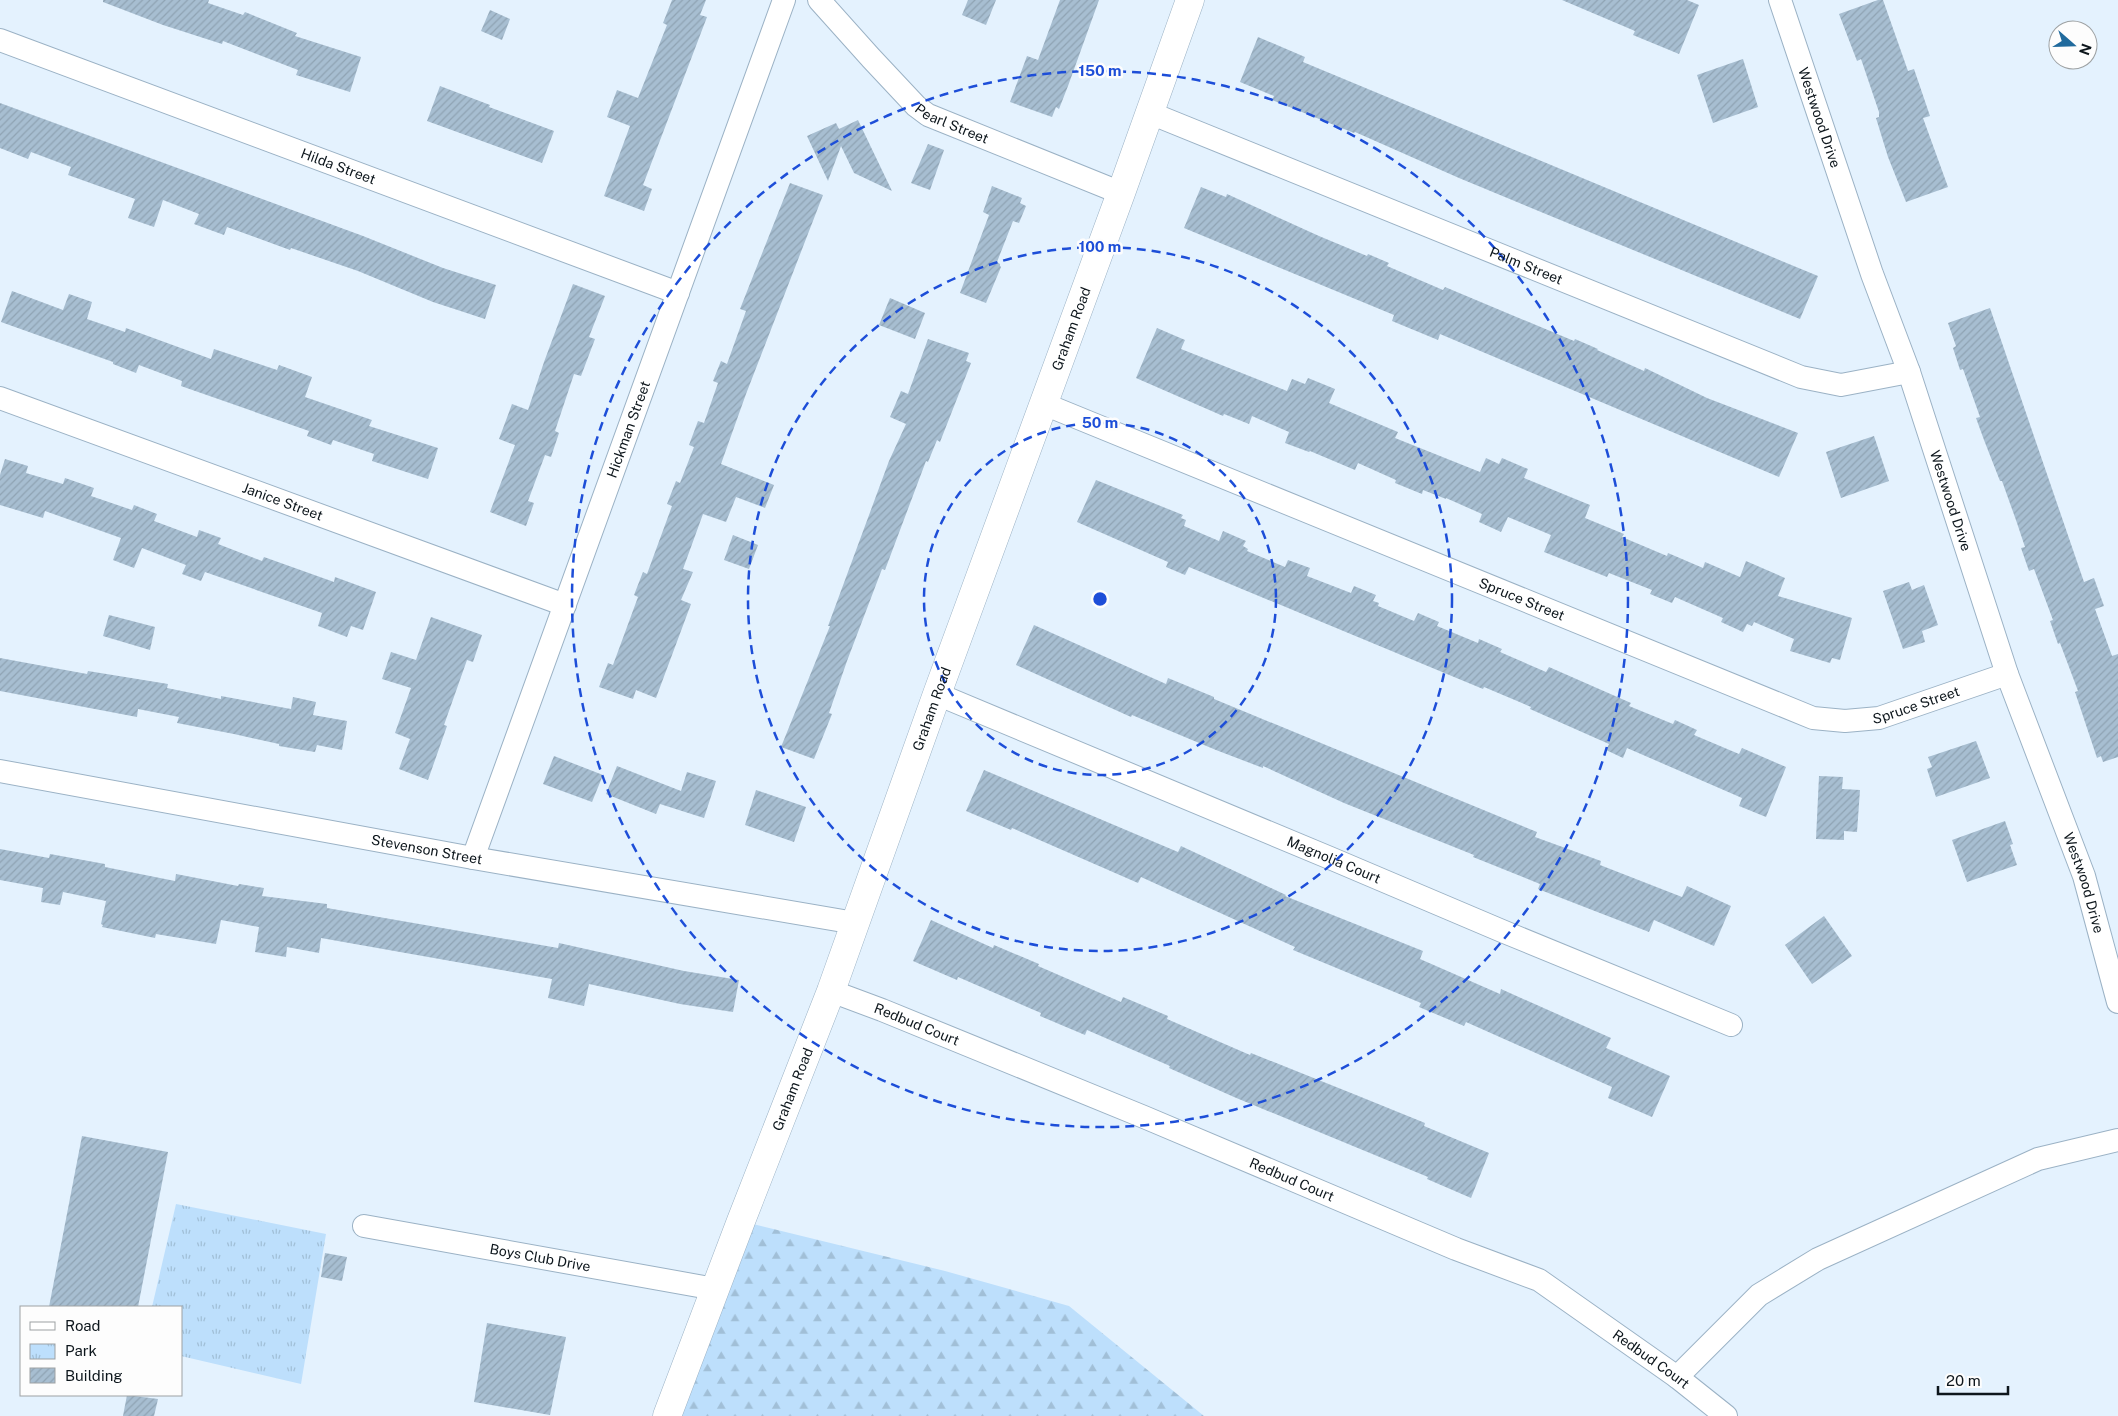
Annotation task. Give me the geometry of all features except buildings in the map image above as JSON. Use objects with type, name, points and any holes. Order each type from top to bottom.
[{"type":"main road","name":"Graham Road","points":[[667,1416],[831,991],[936,694],[1044,404],[1190,0]]},
{"type":"street","name":"Hickman Street","points":[[473,858],[784,0]]},
{"type":"street","name":"Pearl Street","points":[[820,0],[890,79],[916,106],[928,115],[1121,193]]},
{"type":"street","name":"Westwood Drive","points":[[1780,0],[1872,274],[1909,372],[2007,674],[2084,876],[2118,1002]]},
{"type":"street","name":"Hilda Street","points":[[0,40],[678,293]]},
{"type":"street","name":"Palm Street","points":[[1150,113],[1801,377],[1841,385],[1909,372]]},
{"type":"street","name":"Janice Street","points":[[0,398],[565,605]]},
{"type":"street","name":"Spruce Street","points":[[1044,404],[1813,718],[1845,722],[1879,718],[2007,674]]},
{"type":"street","name":"Magnolia Court","points":[[936,694],[1731,1025]]},
{"type":"street","name":"Stevenson Street","points":[[0,771],[473,858],[855,923]]},
{"type":"street","name":"Redbud Court","points":[[831,991],[1144,1117],[1456,1249],[1539,1280],[1677,1376],[1726,1416]]},
{"type":"street","points":[[1677,1376],[1759,1295],[1818,1259],[2038,1159],[2118,1140]]},
{"type":"street","name":"Boys Club Drive","points":[[364,1226],[715,1289]]},
{"type":"green space","points":[[176,1204],[326,1234],[301,1384],[182,1356],[182,1306],[152,1306]]},
{"type":"green space","points":[[741,1221],[945,1271],[1069,1306],[1204,1416],[668,1416]]}]
